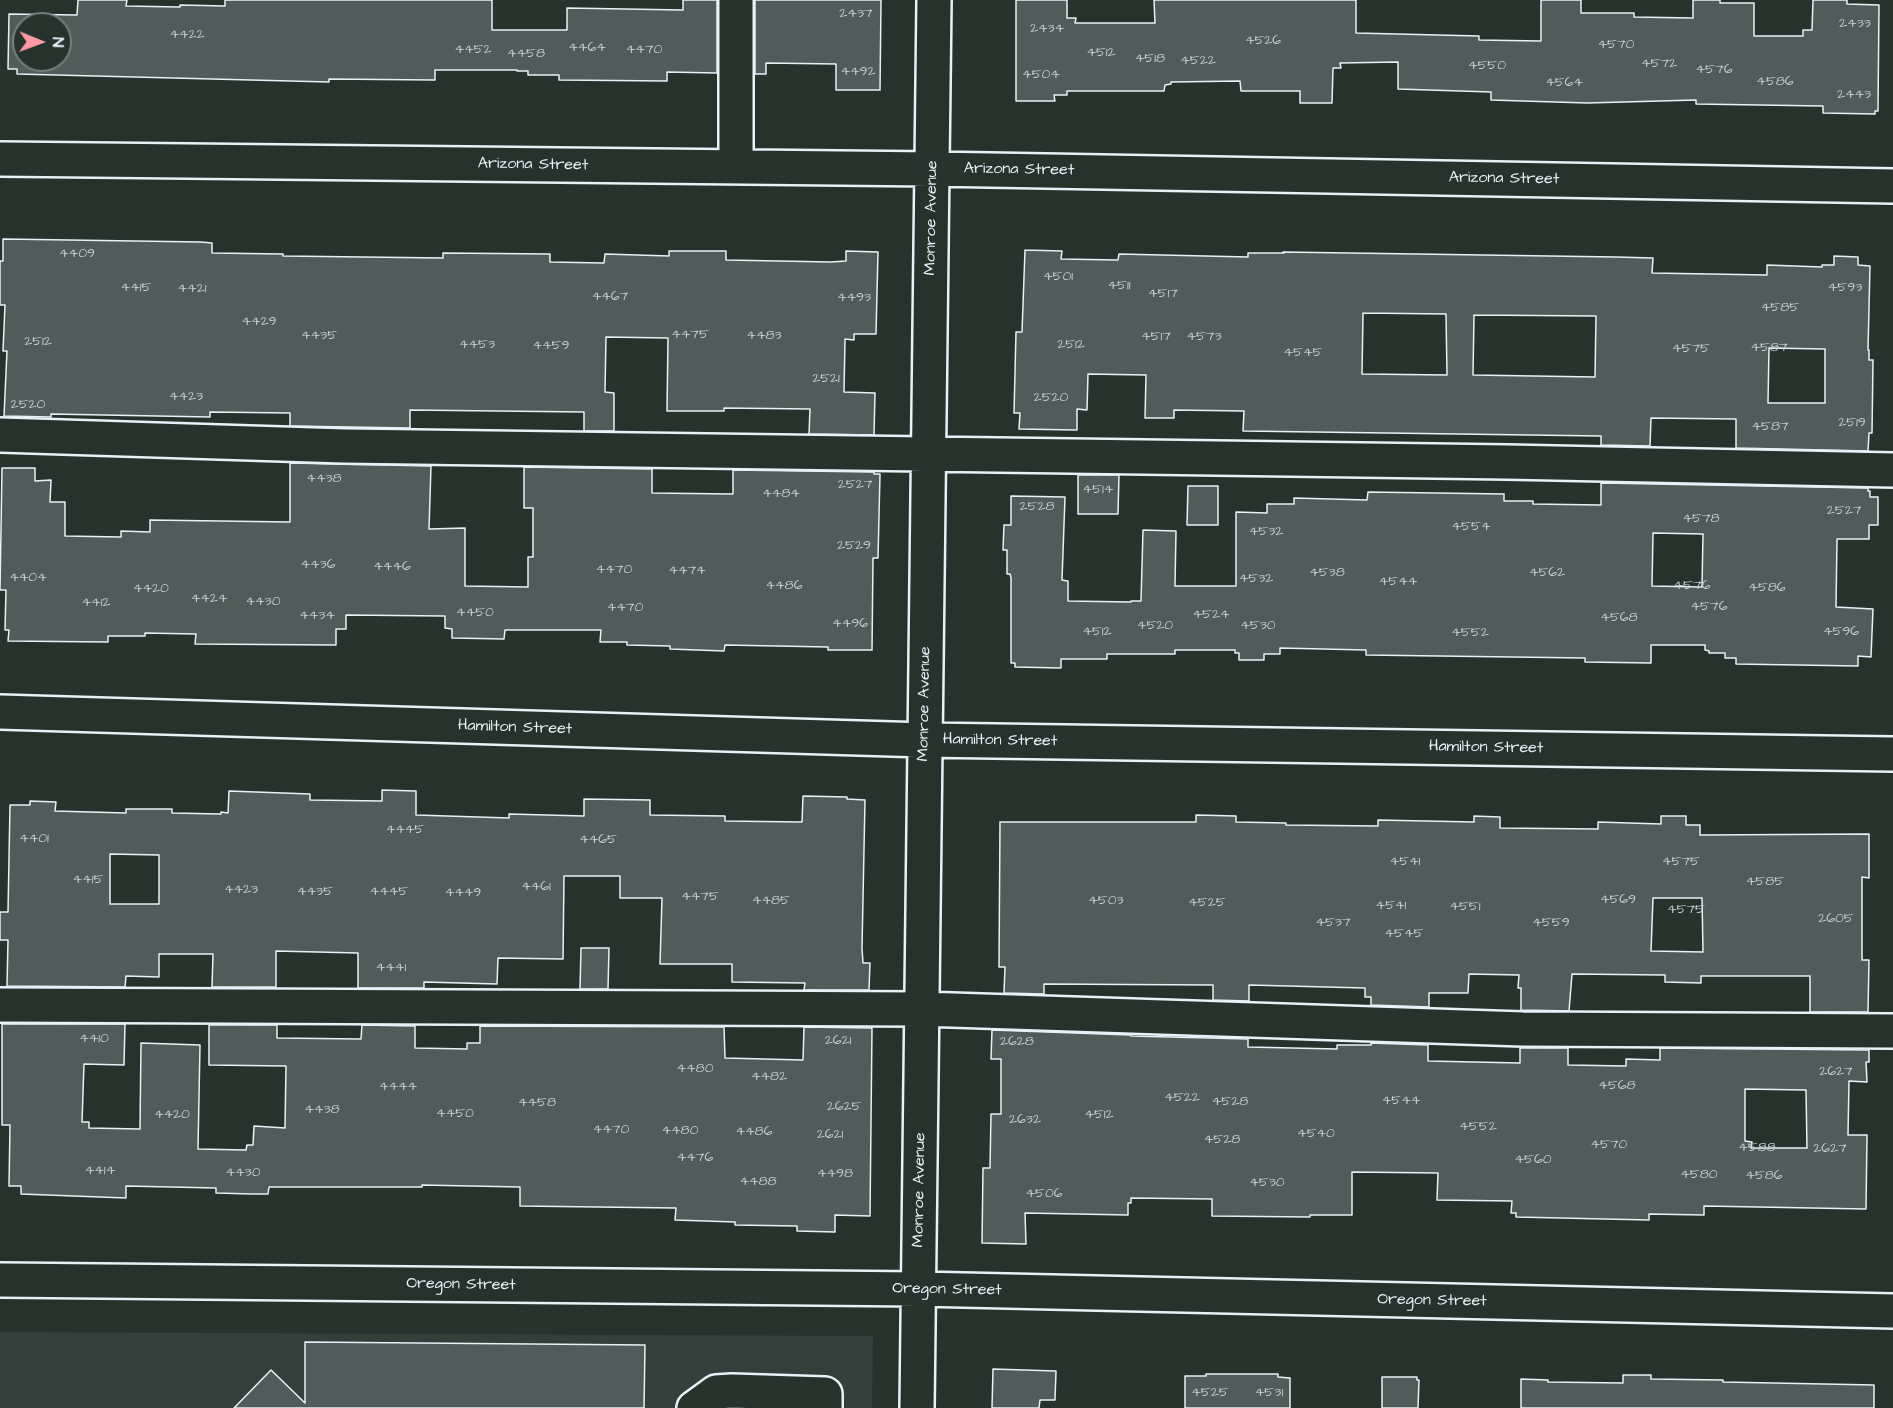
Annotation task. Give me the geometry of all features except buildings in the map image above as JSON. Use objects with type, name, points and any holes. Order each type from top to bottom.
[{"type":"street","points":[[736,0],[736,167]]},
{"type":"street","name":"Monroe Avenue","points":[[917,1408],[934,0]]},
{"type":"street","name":"Arizona Street","points":[[0,159],[933,169],[1893,186]]},
{"type":"street","points":[[0,435],[344,446],[1519,462],[1893,470]]},
{"type":"street","name":"Hamilton Street","points":[[0,712],[925,740],[1893,754]]},
{"type":"street","points":[[0,1005],[922,1009],[1523,1029],[1893,1031]]},
{"type":"street","name":"Oregon Street","points":[[0,1280],[919,1290],[1893,1311]]},
{"type":"street","points":[[694,1408],[716,1392],[732,1391],[825,1394],[825,1408]]},
{"type":"shaded area","points":[[0,1332],[873,1336],[872,1408],[0,1408]]}]
